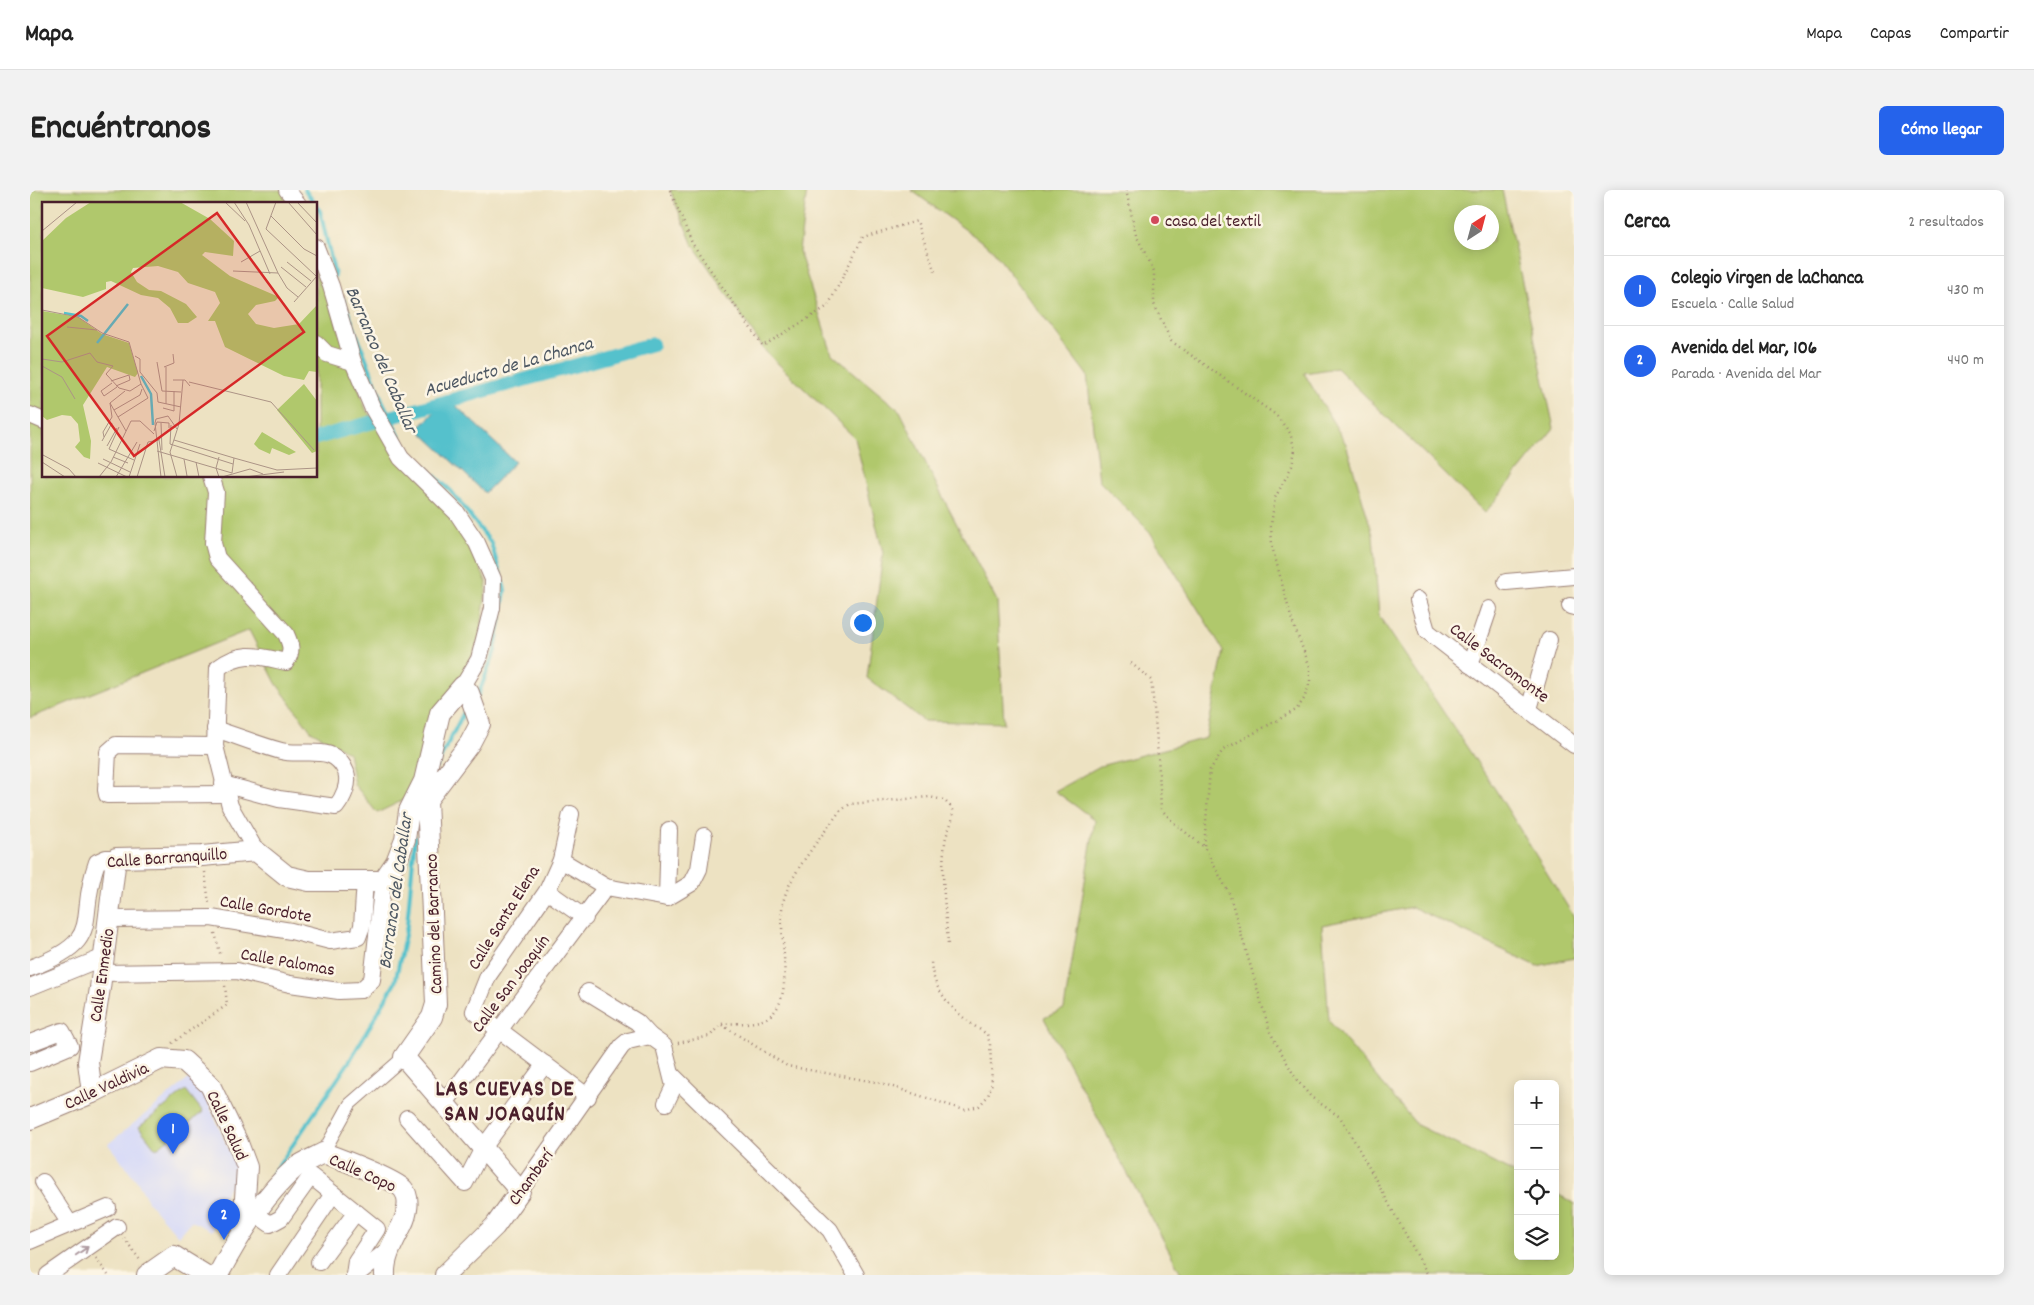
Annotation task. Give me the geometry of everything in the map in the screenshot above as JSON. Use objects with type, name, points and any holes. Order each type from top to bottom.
[{"type":"street","points":[[287,190],[296,202]]},
{"type":"street","points":[[212,478],[216,492],[212,543],[218,558],[286,634],[292,647],[286,662],[248,655],[232,658],[218,668],[215,746],[230,806],[256,851],[286,876],[309,881],[374,880],[396,862],[405,839],[409,810],[424,781],[440,713],[470,697],[492,608],[493,579],[477,543],[457,512],[401,458],[372,407],[353,362],[331,286],[318,252]]},
{"type":"street","points":[[318,345],[326,354],[353,362]]},
{"type":"street","points":[[30,415],[42,421]]},
{"type":"street","points":[[1506,582],[1574,576]]},
{"type":"street","name":"Calle Sacromonte","points":[[1418,600],[1427,631],[1529,708],[1574,745]]},
{"type":"street","points":[[1470,665],[1489,609]]},
{"type":"street","points":[[1529,708],[1549,640]]},
{"type":"street","name":"Camino del Barranco","points":[[404,1056],[432,1017],[436,1004],[428,800],[470,743],[480,724],[470,697]]},
{"type":"street","points":[[215,729],[283,752],[330,754],[343,764],[347,775],[344,796],[336,807],[225,789],[107,795],[108,752],[116,745],[215,746]]},
{"type":"street","name":"Calle Santa Elena","points":[[499,1030],[474,1011],[488,976],[547,891],[561,860],[571,814]]},
{"type":"street","points":[[668,898],[669,830]]},
{"type":"street","points":[[561,860],[606,887],[668,898],[692,883],[699,869],[704,836]]},
{"type":"street","name":"Calle Barranquillo","points":[[30,968],[68,951],[80,938],[87,924],[92,874],[97,862],[106,858],[202,856],[256,851]]},
{"type":"street","name":"Calle Enmedio","points":[[92,1093],[88,1062],[103,965],[116,858]]},
{"type":"street","name":"Calle Gordote","points":[[109,919],[212,918],[291,931],[330,941],[358,937],[374,880]]},
{"type":"street","name":"Calle Palomas","points":[[103,965],[224,972],[237,971],[290,984],[339,991],[361,990],[372,980],[374,880]]},
{"type":"street","name":"Calle San Joaquín","points":[[445,1103],[585,918],[606,887]]},
{"type":"street","points":[[547,891],[585,918]]},
{"type":"street","points":[[30,987],[103,965]]},
{"type":"street","points":[[588,992],[637,1022],[650,1036],[664,1046],[674,1086],[666,1103]]},
{"type":"street","points":[[66,1039],[94,1029]]},
{"type":"street","points":[[30,1043],[62,1030],[70,1046],[30,1063]]},
{"type":"street","points":[[499,1030],[588,1097]]},
{"type":"street","name":"Chamberí","points":[[445,1275],[495,1226],[588,1097],[622,1046],[628,1041],[650,1036]]},
{"type":"street","points":[[323,1153],[350,1104],[404,1056],[520,1190]]},
{"type":"street","name":"Calle Valdivia","points":[[30,1119],[92,1093],[161,1059],[184,1061]]},
{"type":"street","name":"Calle Salud","points":[[184,1061],[210,1084],[238,1143],[247,1167],[244,1230]]},
{"type":"street","points":[[407,1118],[465,1183],[483,1148],[545,1064]]},
{"type":"street","points":[[672,1075],[830,1230],[856,1275]]},
{"type":"street","name":"Calle Copo","points":[[218,1275],[244,1230],[275,1190],[296,1167],[323,1153],[342,1159],[402,1188],[408,1199],[403,1223],[389,1249],[385,1275]]},
{"type":"street","points":[[247,1167],[275,1190]]},
{"type":"street","points":[[256,1214],[270,1224],[281,1218],[311,1176],[377,1229],[356,1262],[355,1275]]},
{"type":"street","points":[[43,1182],[70,1224]]},
{"type":"street","points":[[278,1275],[333,1194]]},
{"type":"street","points":[[30,1241],[108,1208]]},
{"type":"street","points":[[319,1262],[356,1212]]},
{"type":"street","points":[[48,1275],[117,1228]]},
{"type":"street","points":[[355,1275],[389,1249]]},
{"type":"street","points":[[148,1274],[174,1256],[205,1275]]},
{"type":"path","points":[[670,190],[692,243],[763,346],[828,306],[863,237],[917,221],[936,276]]},
{"type":"path","points":[[1126,190],[1136,235],[1154,271],[1154,304],[1171,341],[1276,415],[1290,433],[1295,450],[1292,466],[1274,498],[1271,525],[1272,546],[1288,606],[1310,667],[1310,682],[1304,699],[1296,710],[1223,750],[1210,770],[1204,847]]},
{"type":"path","points":[[1131,663],[1151,680],[1155,731],[1160,757],[1161,809],[1174,823],[1204,847],[1229,893],[1270,1032],[1296,1079],[1311,1097],[1340,1118],[1345,1125],[1428,1275]]},
{"type":"path","points":[[664,1046],[710,1036],[721,1024],[760,1021],[779,1006],[786,977],[780,924],[783,902],[791,883],[839,812],[850,804],[930,797],[944,800],[953,809],[954,820],[945,841],[943,864],[948,945]]},
{"type":"path","points":[[721,1024],[787,1066],[881,1083],[964,1110],[979,1106],[988,1096],[992,1083],[987,1034],[964,1020],[939,991],[931,970],[931,960]]},
{"type":"path","points":[[164,1048],[227,1004],[224,972]]},
{"type":"path","points":[[117,1228],[148,1274]]},
{"type":"path","points":[[88,1247],[108,1275]]},
{"type":"shaded area","points":[[190,1078],[203,1091],[235,1164],[236,1180],[232,1187],[228,1187],[223,1199],[226,1201],[212,1231],[191,1221],[178,1236],[149,1203],[137,1181],[108,1144]]},
{"type":"green space","points":[[30,190],[281,190],[290,202],[42,202],[42,478],[318,478],[318,268],[366,410],[462,529],[487,583],[480,637],[465,674],[426,729],[412,796],[377,813],[354,784],[348,752],[311,731],[276,683],[249,630],[30,718]]},
{"type":"green space","points":[[670,190],[807,190],[799,251],[832,354],[900,411],[997,601],[1004,723],[924,721],[867,678],[883,553],[855,438],[766,352],[692,243]]},
{"type":"green space","points":[[911,190],[1502,190],[1554,428],[1485,513],[1337,368],[1304,373],[1346,444],[1373,535],[1379,616],[1495,789],[1574,917],[1574,958],[1537,966],[1412,907],[1322,925],[1329,1021],[1417,1125],[1514,1173],[1514,1260],[1559,1260],[1559,1195],[1574,1203],[1574,1275],[1182,1275],[1044,1018],[1064,1009],[1095,820],[1055,791],[1100,766],[1206,738],[1224,651],[1150,532],[1099,481],[1087,375],[992,249]]},
{"type":"green space","points":[[186,1090],[203,1112],[156,1149],[139,1127]]},
{"type":"water","points":[[448,398],[515,462],[485,493],[418,429]]},
{"type":"waterway","name":"Barranco del Caballar","points":[[305,190],[314,202]]},
{"type":"waterway","name":"Barranco del Caballar","points":[[318,208],[335,276]]},
{"type":"waterway","name":"Barranco del Caballar","points":[[343,299],[382,400],[406,450],[451,491],[491,543],[505,590],[495,651],[478,695]]},
{"type":"waterway","name":"Acueducto de La Chanca","points":[[318,437],[652,344]]},
{"type":"waterway","name":"Barranco del Caballar","points":[[436,767],[466,708]]},
{"type":"waterway","name":"Barranco del Caballar","points":[[273,1174],[349,1062],[395,983],[407,925],[415,837]]},
{"type":"place","name":"casa del textil","points":[[1155,220]]},
{"type":"place","name":"Colegio Virgen de laChanca","points":[[173,1154]]},
{"type":"place","name":"Avenida del Mar, 106","points":[[224,1240]]},
{"type":"district","name":"LAS CUEVAS DE SAN JOAQUÍN","points":[[505,1100]]}]
